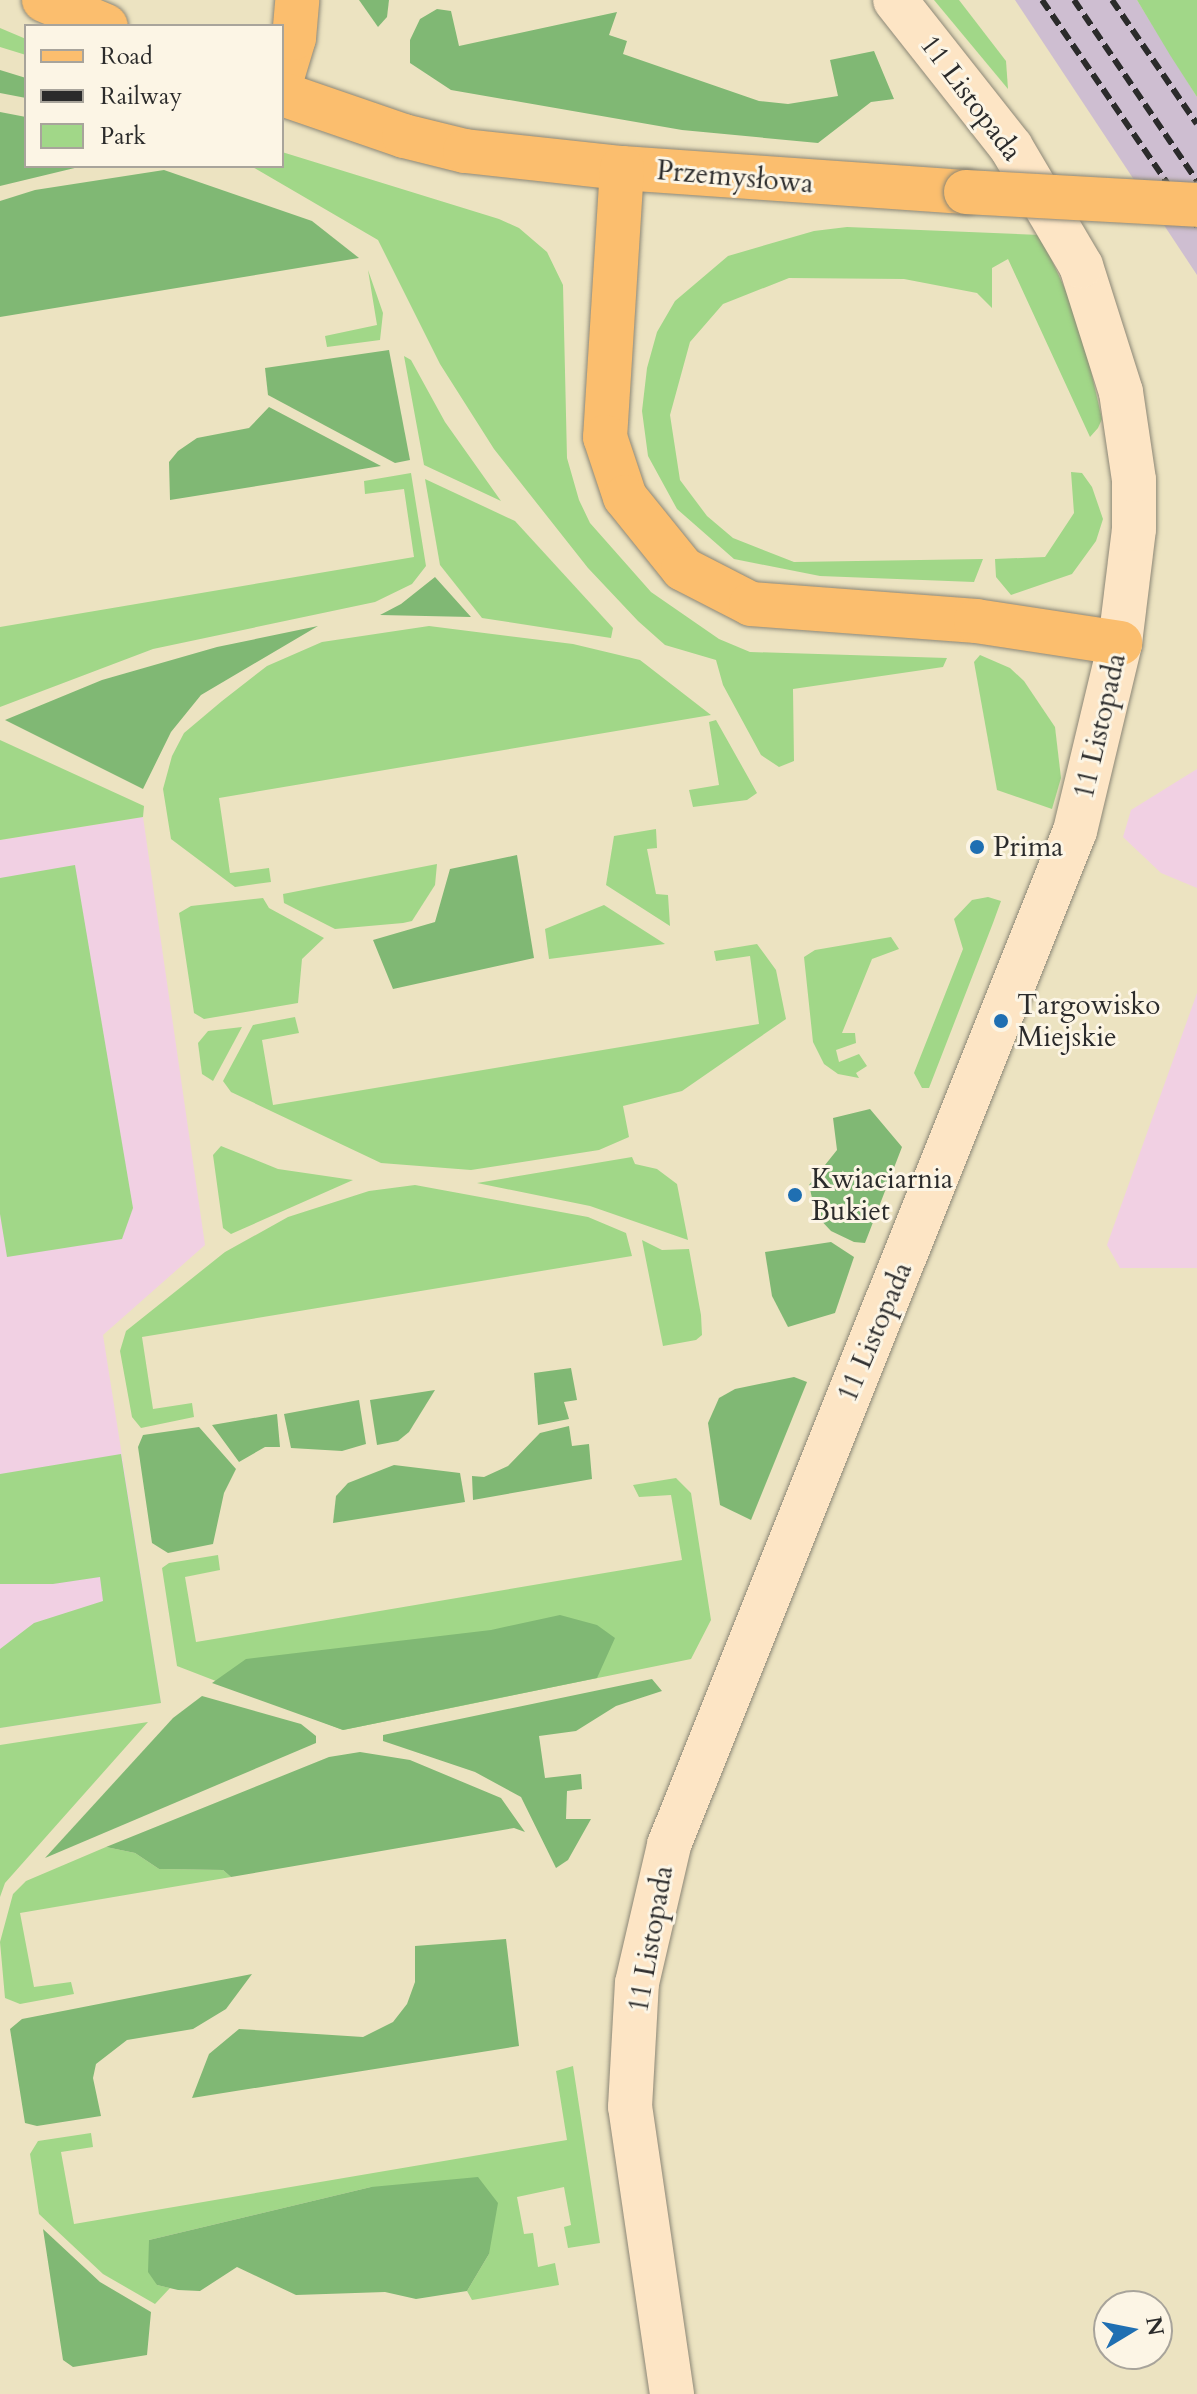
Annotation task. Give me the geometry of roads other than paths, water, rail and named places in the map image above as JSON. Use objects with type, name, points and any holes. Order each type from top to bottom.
[{"type":"main road","points":[[44,0],[101,24]]},
{"type":"main road","points":[[284,71],[294,38],[297,0]]},
{"type":"main road","name":"Przemysłowa","points":[[284,95],[465,151],[622,168],[1197,205]]},
{"type":"main road","points":[[622,168],[605,375],[605,437],[625,497],[683,569],[715,590],[765,607],[976,621],[1120,643]]},
{"type":"street","name":"11 Listopada","points":[[672,2394],[630,2107],[637,1983],[669,1845],[1070,844],[1095,760],[1120,643],[1134,529],[1130,443],[1121,392],[1081,266],[1011,147],[895,0]]},
{"type":"railway","points":[[1042,0],[1197,226]]},
{"type":"railway","points":[[1074,0],[1197,181]]},
{"type":"railway","points":[[1112,0],[1197,124]]},
{"type":"place","name":"Prima","points":[[977,847]]},
{"type":"place","name":"Targowisko Miejskie","points":[[1001,1021]]},
{"type":"place","name":"Kwiaciarnia Bukiet","points":[[795,1195]]}]
